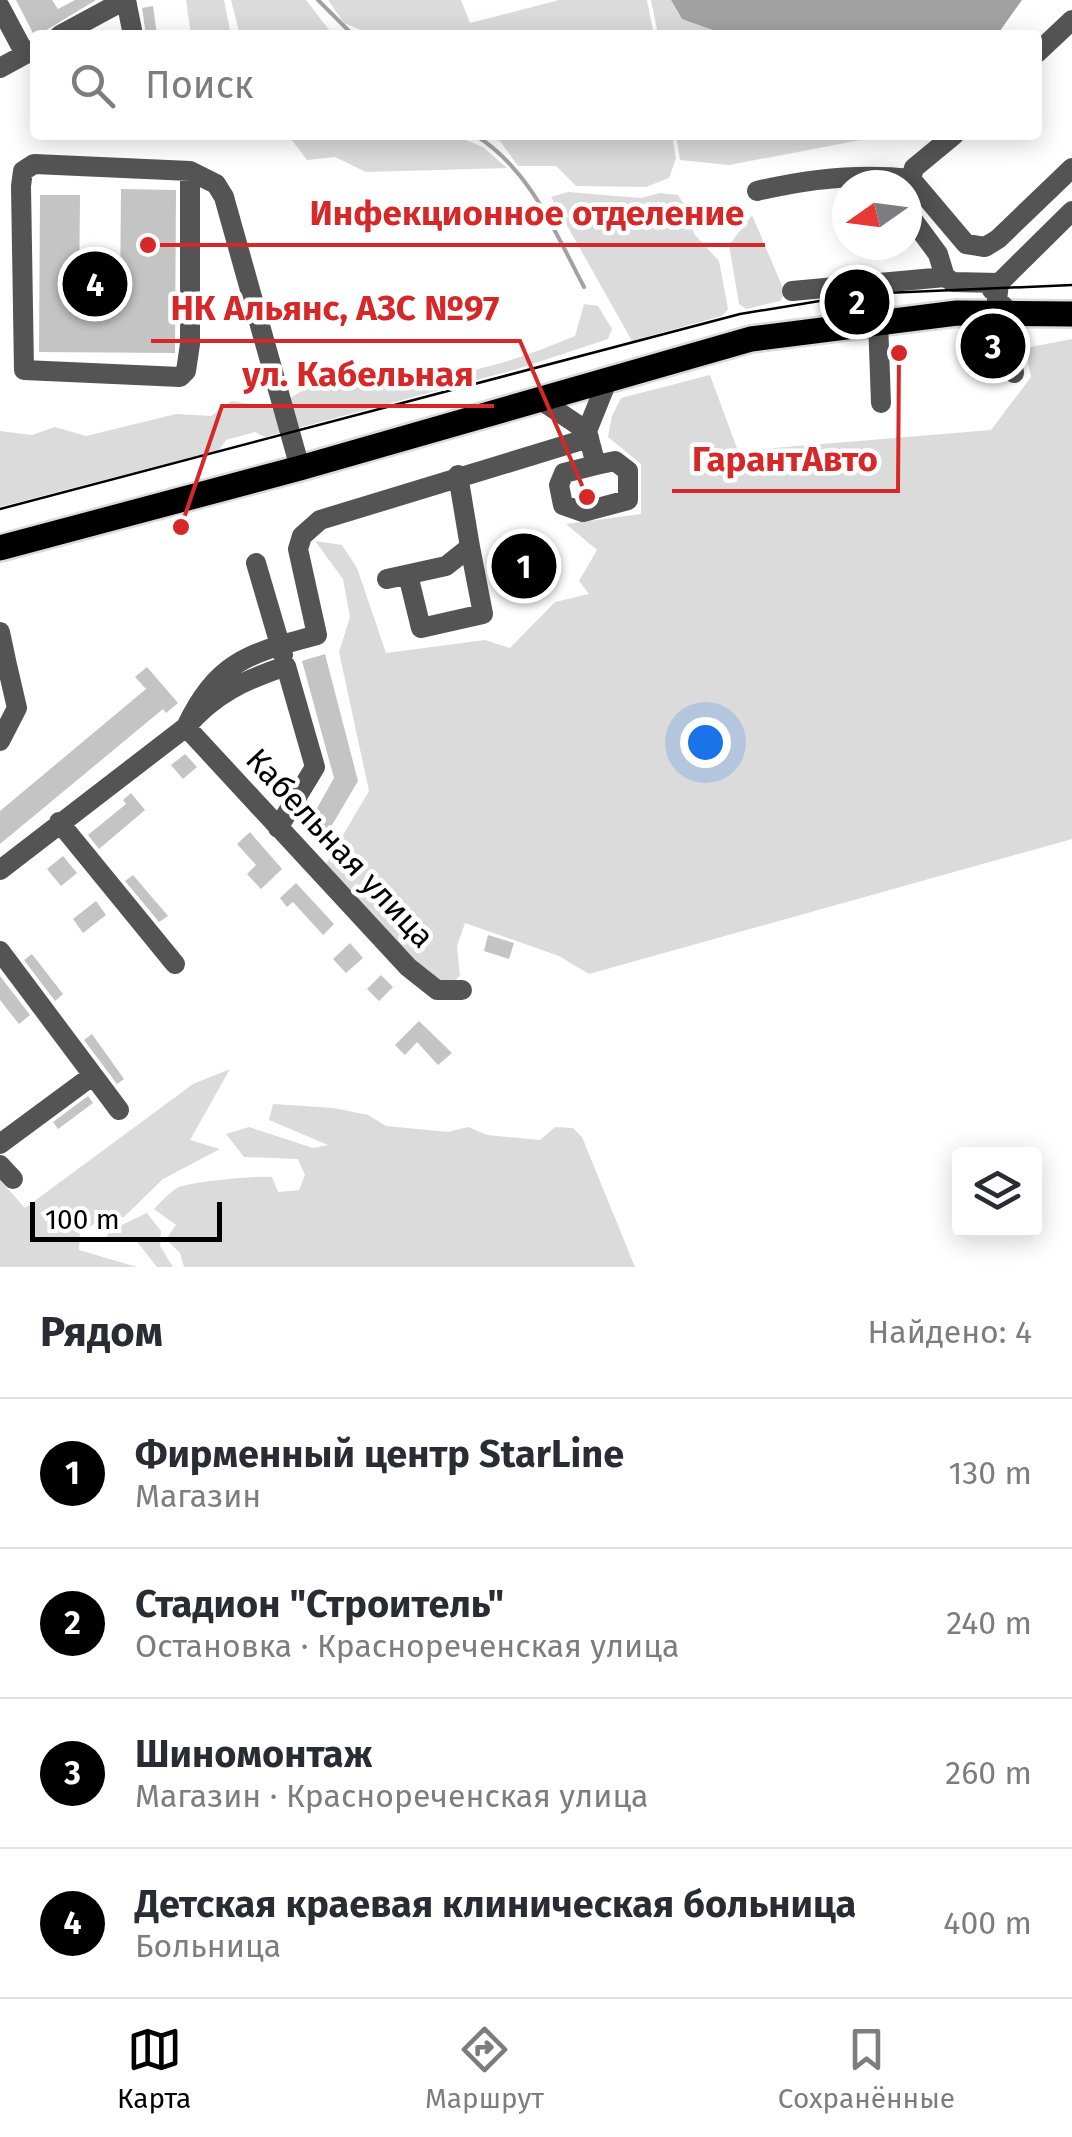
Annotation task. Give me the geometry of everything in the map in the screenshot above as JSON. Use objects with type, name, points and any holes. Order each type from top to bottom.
[{"type":"main road","points":[[0,548],[300,468],[751,339],[957,313],[1072,314]]},
{"type":"street","points":[[69,30],[125,0],[132,30]]},
{"type":"street","points":[[0,7],[30,51],[0,68]]},
{"type":"street","points":[[1042,48],[1072,20]]},
{"type":"street","points":[[913,170],[948,140]]},
{"type":"street","points":[[190,171],[186,371],[180,377],[24,370],[23,170],[34,164],[109,164],[190,171],[216,184],[224,197],[300,468]]},
{"type":"street","points":[[922,193],[956,238],[985,247],[1072,168]]},
{"type":"street","points":[[757,191],[790,183],[832,182]]},
{"type":"street","points":[[957,313],[999,283],[1072,207],[1054,186]]},
{"type":"street","points":[[922,232],[938,254],[945,278]]},
{"type":"street","points":[[792,292],[945,278],[953,282],[999,283]]},
{"type":"street","points":[[999,283],[997,300],[1008,314],[1014,373]]},
{"type":"street","points":[[878,321],[881,403]]},
{"type":"street","points":[[596,465],[588,434],[608,379]]},
{"type":"street","points":[[540,399],[588,434]]},
{"type":"street","points":[[186,727],[214,679],[280,645],[317,635],[298,549],[302,536],[320,520],[548,450],[588,434]]},
{"type":"street","points":[[548,450],[569,462],[559,485],[564,505],[583,512],[628,500],[628,472],[615,461],[564,474]]},
{"type":"street","points":[[458,475],[483,614],[421,628],[397,577],[446,566],[470,547]]},
{"type":"street","points":[[256,563],[315,767],[278,828]]},
{"type":"street","points":[[0,632],[3,665],[16,708],[0,741]]},
{"type":"street","points":[[0,870],[186,727],[206,704],[232,686],[286,666]]},
{"type":"street","name":"Кабельная улица","points":[[186,727],[408,967],[437,990],[462,990]]},
{"type":"street","points":[[59,822],[175,964]]},
{"type":"street","points":[[0,951],[119,1110]]},
{"type":"street","points":[[0,1144],[92,1076]]},
{"type":"shaded area","points":[[186,0],[224,0],[230,30],[190,30]]},
{"type":"shaded area","points":[[231,0],[306,0],[329,30],[239,30]]},
{"type":"shaded area","points":[[328,0],[461,0],[470,23],[559,0],[647,0],[653,30],[361,30],[344,23]]},
{"type":"shaded area","points":[[651,0],[671,0],[680,16],[715,30],[657,30]]},
{"type":"shaded area","points":[[671,0],[1022,0],[1001,30],[713,30],[682,19]]},
{"type":"shaded area","points":[[292,140],[466,140],[483,147],[507,168],[366,172],[335,157],[307,160]]},
{"type":"shaded area","points":[[673,140],[676,158],[669,178],[646,187],[576,186],[556,166],[518,166],[500,141]]},
{"type":"shaded area","points":[[677,140],[861,140],[729,165],[680,160]]},
{"type":"shaded area","points":[[568,192],[641,198],[660,193],[678,195],[690,214],[694,234],[719,261],[728,309],[722,316],[632,341],[551,197]]},
{"type":"shaded area","points":[[752,215],[785,293],[780,301],[746,309],[739,304],[729,245]]},
{"type":"shaded area","points":[[584,304],[598,306],[612,329],[608,339],[514,370],[265,437],[255,432],[226,440],[219,450],[0,507],[0,431],[32,435],[55,427],[86,436],[176,414],[211,416],[232,401],[276,409],[315,384],[348,375],[427,376],[483,368],[575,336]]},
{"type":"shaded area","points":[[1072,339],[1072,839],[589,974],[559,956],[465,923],[457,946],[460,976],[450,984],[437,983],[323,869],[369,791],[339,652],[350,617],[343,579],[315,541],[342,545],[357,568],[386,653],[485,640],[510,648],[555,602],[589,594],[579,581],[597,550],[566,524],[641,514],[641,464],[608,437],[621,398],[710,375],[738,451],[991,430],[1031,377],[1025,348]]},
{"type":"shaded area","points":[[230,1069],[190,1140],[220,1149],[163,1179],[124,1217],[102,1219],[80,1233],[79,1250],[137,1267],[0,1267],[0,1180],[25,1208],[193,1084]]},
{"type":"shaded area","points":[[273,1104],[334,1108],[368,1115],[386,1126],[448,1132],[468,1127],[487,1135],[540,1140],[555,1127],[573,1128],[582,1137],[635,1267],[184,1267],[180,1253],[166,1239],[176,1225],[154,1209],[174,1190],[207,1181],[272,1177],[278,1192],[299,1190],[305,1175],[298,1159],[244,1157],[226,1134],[249,1127],[313,1148],[328,1145],[269,1120]]},
{"type":"shaded area","points":[[147,1213],[161,1231],[160,1246],[173,1267],[157,1267],[135,1239],[103,1241],[111,1230]]},
{"type":"building","points":[[16,0],[52,0],[58,9],[75,0],[96,0],[47,30],[31,30]]},
{"type":"building","points":[[153,6],[156,30],[145,30],[142,8]]},
{"type":"building","points":[[121,189],[176,190],[175,353],[39,352],[40,195],[80,195],[79,296],[120,296]]},
{"type":"building","points":[[500,555],[553,564],[549,590],[495,581]]},
{"type":"building","points":[[325,654],[358,781],[322,842],[304,831],[334,778],[302,661]]},
{"type":"building","points":[[147,667],[178,703],[166,713],[163,709],[0,844],[0,811],[146,689],[135,677]]},
{"type":"building","points":[[185,754],[197,767],[183,779],[171,765]]},
{"type":"building","points":[[131,793],[145,810],[99,849],[88,835],[126,804],[123,800]]},
{"type":"building","points":[[250,832],[282,869],[261,889],[247,874],[256,865],[237,844]]},
{"type":"building","points":[[63,856],[77,873],[61,886],[47,869]]},
{"type":"building","points":[[133,875],[168,916],[159,922],[125,881]]},
{"type":"building","points":[[296,883],[334,924],[323,935],[293,902],[287,907],[280,898]]},
{"type":"building","points":[[96,901],[106,915],[83,933],[73,919]]},
{"type":"building","points":[[488,935],[514,943],[509,959],[484,951]]},
{"type":"building","points":[[350,943],[363,958],[346,973],[333,959]]},
{"type":"building","points":[[32,954],[63,994],[55,1001],[24,960]]},
{"type":"building","points":[[381,975],[393,987],[379,1001],[367,989]]},
{"type":"building","points":[[0,976],[30,1015],[19,1024],[0,1000]]},
{"type":"building","points":[[419,1021],[452,1053],[438,1065],[417,1042],[405,1055],[395,1045]]},
{"type":"building","points":[[92,1034],[124,1079],[117,1084],[84,1040]]},
{"type":"building","points":[[88,1096],[93,1103],[58,1129],[53,1122]]},
{"type":"waterway","points":[[318,0],[348,30]]},
{"type":"waterway","points":[[482,140],[526,184],[584,287]]},
{"type":"tram line","points":[[0,509],[740,314],[862,294],[1072,285]]},
{"type":"place","name":"Инфекционное отделение","points":[[148,245]]},
{"type":"place","name":"Детская краевая клиническая больница","points":[[95,284]]},
{"type":"place","name":"Стадион \"Строитель\"","points":[[857,302]]},
{"type":"place","name":"Шиномонтаж","points":[[993,346]]},
{"type":"place","name":"ГарантАвто","points":[[899,353]]},
{"type":"place","name":"НК Альянс, АЗС №97","points":[[587,497]]},
{"type":"place","name":"ул. Кабельная","points":[[181,527]]},
{"type":"place","name":"Фирменный центр StarLine","points":[[524,566]]}]
